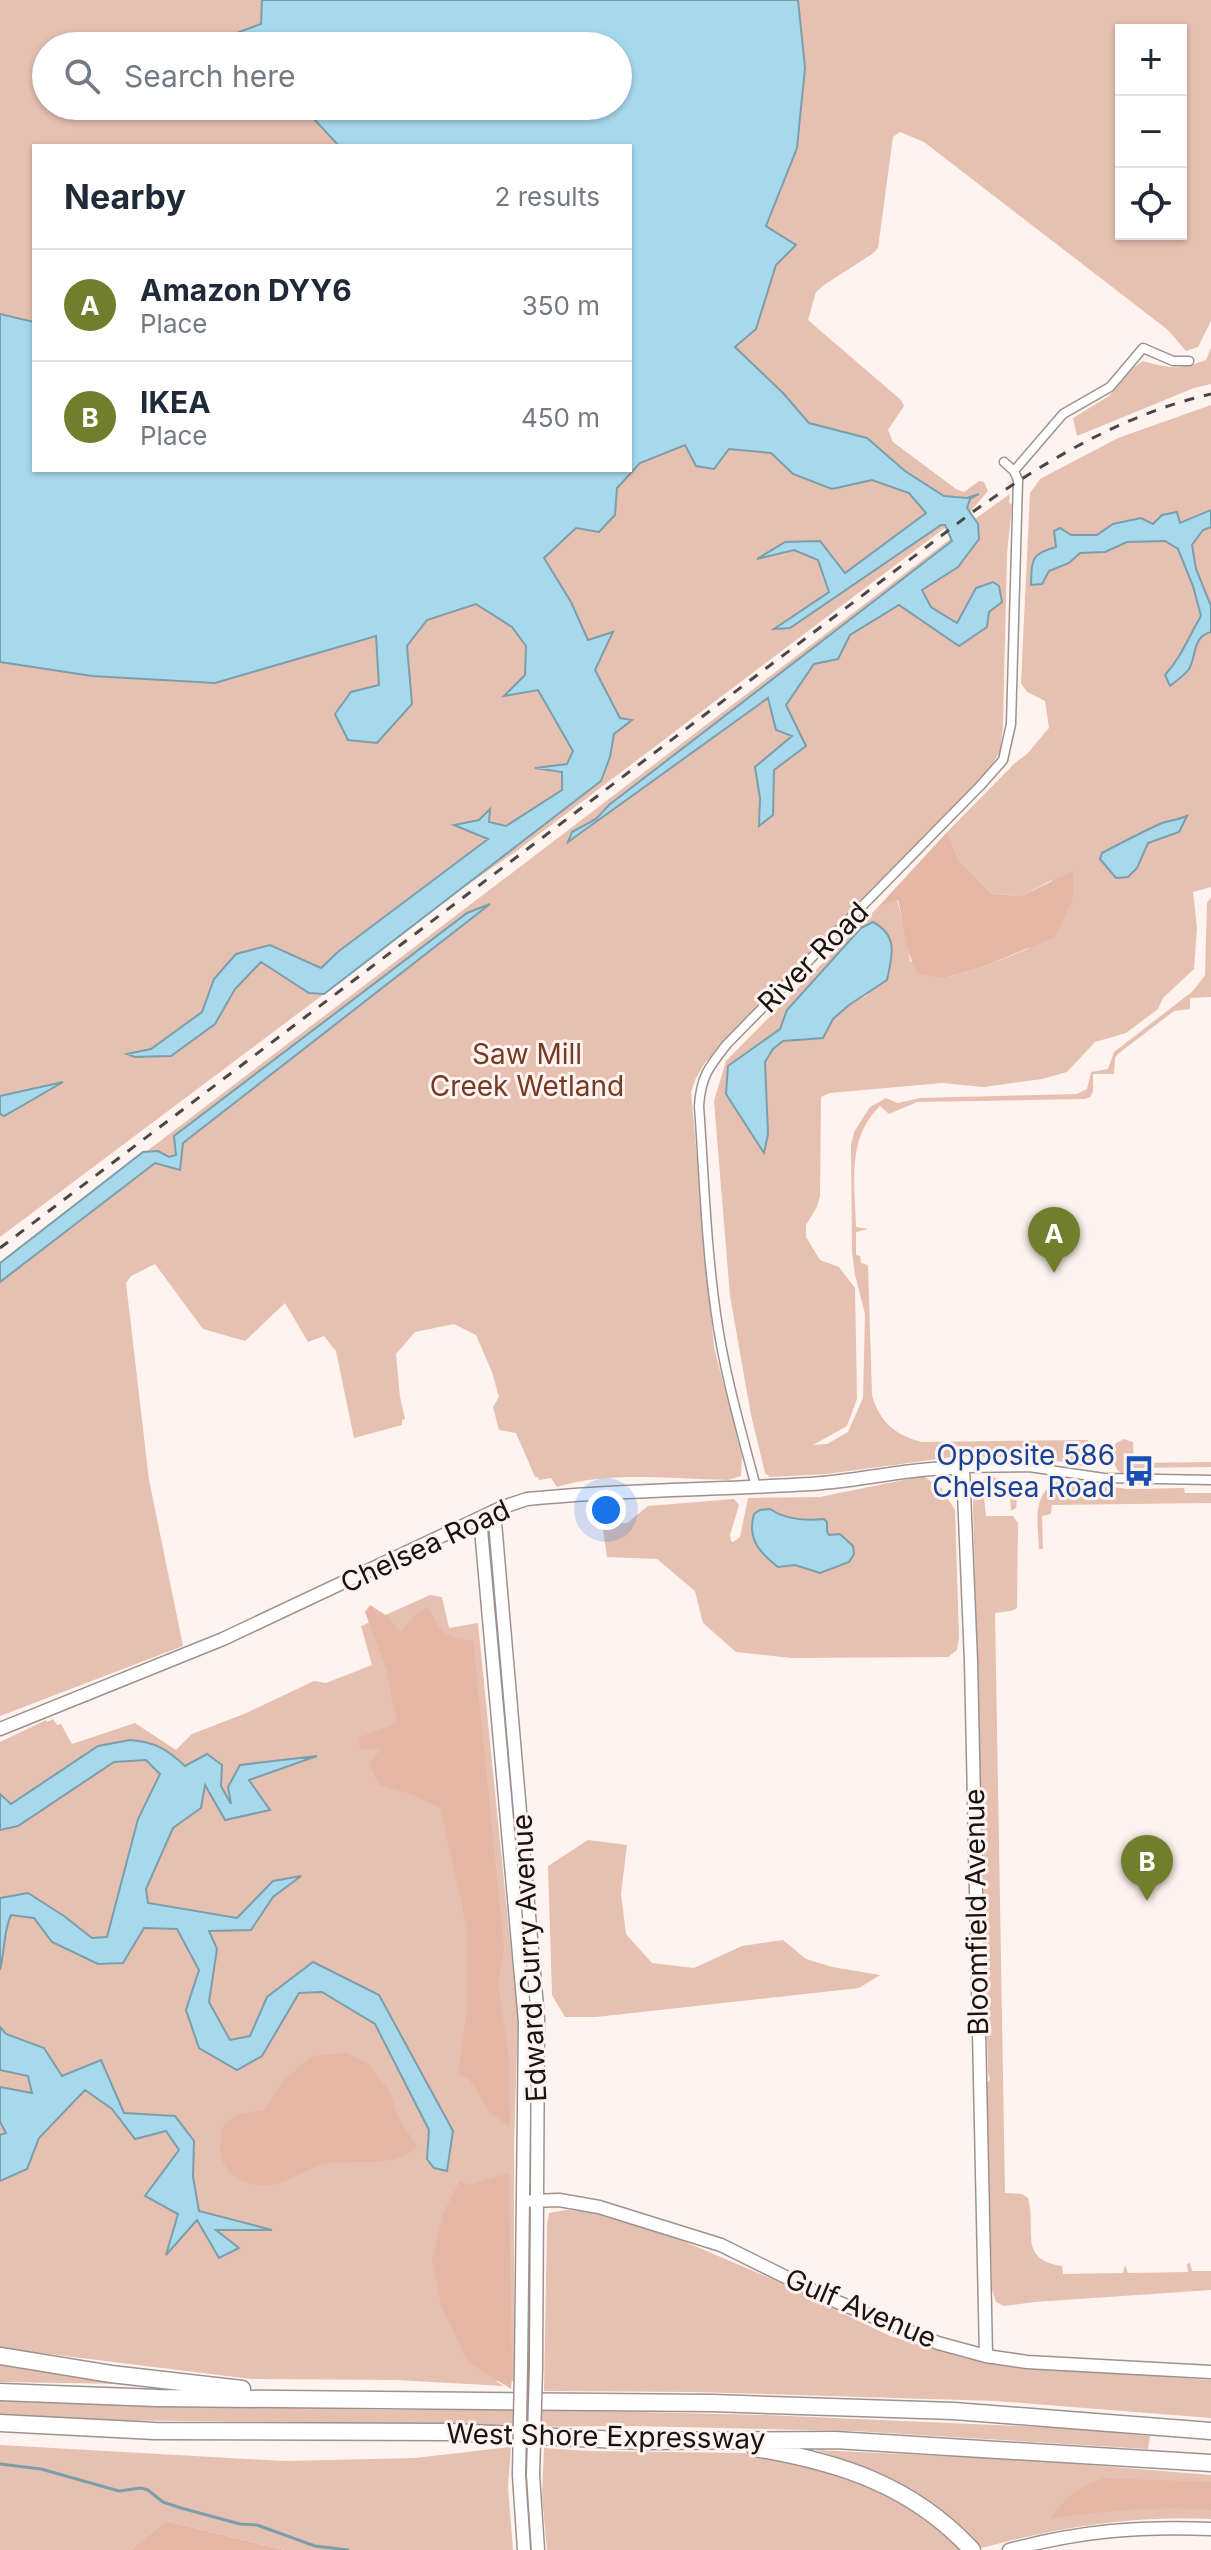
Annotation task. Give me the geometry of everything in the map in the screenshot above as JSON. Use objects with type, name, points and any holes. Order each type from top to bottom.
[{"type":"highway","points":[[0,2356],[111,2374],[331,2399]]},
{"type":"highway","name":"West Shore Expressway","points":[[0,2392],[157,2398],[712,2403],[939,2411],[1211,2431]]},
{"type":"highway","name":"West Shore Expressway","points":[[0,2423],[155,2431],[448,2432],[642,2441],[835,2440],[1211,2463]]},
{"type":"highway","points":[[0,2433],[155,2431]]},
{"type":"highway","points":[[642,2441],[741,2445],[826,2461],[869,2477],[905,2496],[972,2550]]},
{"type":"street","points":[[1004,462],[1014,471],[1063,414],[1110,387],[1143,348],[1173,361],[1189,361]]},
{"type":"street","name":"River Road","points":[[756,1487],[722,1354],[716,1314],[700,1122],[701,1085],[710,1066],[727,1044],[1003,760],[1011,724],[1018,480],[1014,471]]},
{"type":"street","name":"Chelsea Road","points":[[0,1729],[223,1639],[494,1511],[527,1499],[863,1480],[931,1467],[1029,1467],[1104,1478],[1211,1480]]},
{"type":"street","name":"Bloomfield Avenue","points":[[963,1468],[971,1661],[986,2356]]},
{"type":"street","name":"Edward Curry Avenue","points":[[494,1511],[538,2019],[533,2475],[538,2550]]},
{"type":"street","name":"Edward Curry Avenue","points":[[480,1518],[525,2022],[519,2475],[524,2550]]},
{"type":"street","points":[[496,1692],[510,1691]]},
{"type":"street","name":"Gulf Avenue","points":[[521,2202],[559,2200],[599,2207],[721,2245],[830,2299],[938,2343],[986,2356],[1027,2362],[1211,2372]]},
{"type":"street","points":[[1009,2550],[1106,2530],[1150,2527],[1211,2529]]},
{"type":"green space","points":[[0,0],[262,0],[261,24],[241,32],[32,32],[32,120],[315,120],[337,144],[32,144],[32,322],[0,314]]},
{"type":"green space","points":[[798,0],[1211,0],[1211,321],[1198,347],[1186,351],[1168,330],[924,142],[900,132],[893,137],[878,248],[816,292],[808,320],[901,400],[904,406],[888,430],[893,442],[956,489],[964,492],[979,481],[984,482],[988,491],[970,512],[967,508],[974,497],[946,497],[894,557],[941,525],[946,527],[518,850],[451,896],[601,781],[309,993],[324,994],[0,1237],[0,662],[92,676],[376,636],[416,635],[427,620],[476,604],[512,627],[526,646],[557,579],[544,558],[576,528],[615,514],[617,488],[640,463],[686,445],[690,454],[734,346],[756,329],[776,264],[795,245],[766,227],[797,148],[805,68]]},
{"type":"green space","points":[[1211,348],[1211,384],[1194,388],[1077,436],[1073,418],[1109,396],[1143,361],[1168,367],[1188,366],[1206,360]]},
{"type":"green space","points":[[1211,405],[1211,510],[1180,524],[1113,524],[1097,535],[1071,535],[1032,561],[1031,585],[1080,553],[1105,552],[1127,542],[1165,541],[1178,549],[1201,616],[1181,654],[1165,675],[1170,686],[1189,669],[1198,642],[1211,632],[1211,887],[1193,892],[1197,928],[1194,969],[1163,998],[1158,1009],[1126,1033],[1095,1042],[1067,1072],[1042,1079],[984,1087],[942,1083],[830,1093],[821,1097],[820,1196],[806,1225],[806,1237],[820,1260],[839,1267],[855,1288],[857,1399],[847,1426],[813,1445],[827,1444],[848,1432],[863,1398],[865,1314],[852,1252],[851,1145],[854,1132],[870,1107],[886,1098],[898,1103],[920,1098],[1077,1094],[1087,1089],[1091,1072],[1108,1069],[1114,1052],[1193,991],[1205,975],[1207,903],[1211,897],[1211,997],[1190,998],[1190,1009],[1174,1011],[1119,1053],[1115,1058],[1114,1074],[1093,1074],[1090,1097],[917,1102],[889,1114],[880,1106],[869,1119],[857,1147],[854,1179],[856,1227],[868,1229],[856,1232],[856,1255],[860,1256],[861,1263],[868,1265],[872,1395],[889,1426],[921,1442],[1088,1440],[1095,1446],[1094,1461],[1085,1467],[1036,1458],[960,1456],[827,1474],[770,1477],[765,1473],[751,1415],[730,1296],[714,1101],[726,1061],[878,907],[897,900],[907,935],[910,961],[945,978],[1028,949],[1052,880],[1021,896],[992,894],[958,859],[948,831],[1027,754],[1049,728],[1045,701],[1027,692],[1021,683],[1030,493],[1040,479],[1118,438]],"holes":[[[1185,816],[1148,843],[1137,868],[1102,853],[1165,822]],[[860,928],[867,995],[840,1012],[823,1038],[783,1041],[765,1062],[768,1134],[764,1152],[726,1094],[729,1066],[780,1029],[787,1010]]]},
{"type":"green space","name":"Saw Mill Creek Wetland","points":[[1010,494],[1009,502],[1012,505],[1007,554],[1000,752],[987,772],[705,1063],[691,1092],[714,1347],[742,1456],[741,1476],[728,1480],[619,1477],[557,1487],[551,1478],[539,1480],[516,1433],[499,1430],[493,1407],[499,1397],[476,1335],[454,1324],[415,1332],[396,1354],[405,1419],[402,1425],[354,1438],[336,1351],[324,1336],[308,1342],[285,1303],[245,1341],[203,1329],[155,1264],[131,1276],[126,1283],[149,1480],[183,1646],[0,1716],[0,1263]]},
{"type":"green space","points":[[1211,527],[1211,606],[1196,569],[1192,545],[1203,530]]},
{"type":"green space","points":[[1124,1439],[1133,1442],[1134,1463],[1211,1462],[1211,1467],[1138,1468],[1138,1473],[1121,1473],[1114,1464],[1113,1455],[1116,1443]]},
{"type":"green space","points":[[923,1476],[941,1488],[955,1510],[957,1650],[948,1657],[791,1658],[736,1652],[703,1623],[695,1591],[657,1559],[607,1557],[602,1522],[627,1523],[648,1506],[734,1499],[739,1505],[730,1535],[733,1542],[740,1537],[748,1498],[820,1497]],"holes":[[[770,1509],[796,1519],[824,1519],[829,1535],[840,1535],[814,1572],[795,1565],[787,1567]]]},
{"type":"green space","points":[[988,1477],[1001,1479],[1010,1485],[1017,1501],[1016,1508],[1011,1511],[1010,1494],[987,1495],[984,1497],[986,1516],[1013,1516],[1018,1523],[1017,1608],[995,1613],[1005,2193],[1022,2194],[1028,2198],[1034,2250],[1039,2257],[1062,2266],[1063,2274],[1123,2273],[1125,2265],[1128,2273],[1188,2272],[1187,2264],[1190,2263],[1192,2271],[1211,2271],[1211,2290],[1004,2306],[996,2302],[992,2289],[987,2089],[990,2080],[973,1504],[977,1488]]},
{"type":"green space","points":[[1058,1481],[1127,1489],[1184,1488],[1185,1493],[1211,1493],[1211,1503],[1052,1505],[1051,1514],[1042,1516],[1043,1549],[1039,1549],[1037,1520],[1040,1502],[1049,1487]]},
{"type":"green space","points":[[430,1595],[442,1597],[449,1628],[478,1623],[518,2020],[514,2145],[514,2381],[496,2381],[504,2386],[395,2380],[251,2379],[0,2348],[0,1742],[53,1719],[57,1725],[61,1724],[72,1744],[135,1723],[176,1750],[192,1734],[314,1681],[326,1683],[372,1665],[361,1626]]},
{"type":"green space","points":[[502,1703],[506,1705],[533,2007],[532,2132],[529,2133]]},
{"type":"green space","points":[[588,1840],[627,1845],[621,1894],[626,1934],[652,1963],[694,1968],[742,1946],[783,1940],[806,1959],[880,1975],[859,1988],[596,2017],[565,2017],[552,1995],[548,1866]]},
{"type":"green space","points":[[566,2210],[590,2212],[655,2229],[772,2279],[890,2336],[968,2359],[1029,2367],[1211,2380],[1211,2418],[996,2401],[544,2391],[547,2225],[549,2213]]},
{"type":"green space","points":[[0,2360],[130,2380],[128,2384],[0,2382]]},
{"type":"green space","points":[[0,2401],[765,2415],[1066,2428],[1150,2436],[1148,2449],[853,2431],[91,2420],[0,2415]]},
{"type":"green space","points":[[0,2445],[284,2461],[415,2458],[511,2447],[508,2487],[513,2550],[285,2550],[166,2521],[130,2550],[0,2550]]},
{"type":"green space","points":[[544,2448],[743,2453],[804,2461],[845,2473],[920,2511],[963,2550],[547,2550],[542,2496]]},
{"type":"green space","points":[[816,2450],[1030,2460],[1211,2475],[1211,2519],[1152,2519],[1095,2524],[981,2548],[918,2496],[873,2470]]},
{"type":"shaded area","points":[[948,831],[958,859],[992,894],[1021,896],[1073,871],[1073,898],[1055,937],[985,966],[945,978],[918,974],[908,948],[898,900],[878,907]]},
{"type":"shaded area","points":[[370,1605],[387,1616],[401,1632],[414,1616],[428,1607],[445,1633],[473,1641],[504,1947],[498,1986],[509,2056],[510,2127],[491,2114],[469,2079],[458,2074],[467,2009],[467,1928],[440,1808],[413,1795],[379,1785],[369,1764],[380,1750],[360,1749],[358,1738],[397,1723],[386,1669],[365,1612]]},
{"type":"shaded area","points":[[347,2053],[368,2064],[390,2092],[399,2119],[417,2146],[396,2158],[322,2165],[268,2185],[251,2184],[229,2172],[220,2154],[223,2126],[238,2114],[264,2110],[284,2080],[312,2056]]},
{"type":"shaded area","points":[[509,2173],[511,2389],[468,2362],[441,2306],[432,2259],[443,2214],[460,2180],[467,2185]]},
{"type":"shaded area","points":[[1104,2478],[1211,2482],[1211,2510],[1130,2510],[1050,2519],[1073,2494]]},
{"type":"shaded area","points":[[166,2521],[285,2550],[130,2550]]},
{"type":"water","points":[[262,0],[798,0],[805,68],[797,148],[766,226],[796,245],[776,265],[756,329],[735,347],[809,423],[867,438],[905,471],[944,496],[967,498],[979,494],[970,499],[967,508],[978,524],[979,539],[958,567],[922,590],[931,607],[957,623],[976,588],[993,582],[999,586],[1002,602],[989,612],[987,627],[959,646],[899,605],[850,635],[838,659],[814,664],[786,705],[806,746],[774,770],[773,815],[759,826],[760,798],[755,767],[792,736],[776,730],[768,698],[568,842],[572,832],[596,819],[609,805],[952,541],[945,525],[790,628],[774,629],[829,592],[818,560],[794,550],[757,559],[785,542],[820,541],[845,573],[926,513],[909,493],[872,480],[832,489],[793,474],[771,453],[729,449],[714,469],[696,466],[685,445],[640,463],[632,472],[632,144],[337,144],[315,120],[632,120],[632,32],[239,32],[261,24]]},
{"type":"water","points":[[0,314],[32,322],[32,472],[632,472],[617,488],[615,515],[599,532],[576,528],[544,558],[571,602],[588,640],[613,632],[595,670],[620,718],[632,720],[614,734],[601,781],[324,994],[309,993],[261,962],[235,989],[215,1024],[171,1056],[135,1057],[127,1054],[151,1049],[202,1012],[214,979],[236,954],[270,945],[321,968],[339,951],[488,839],[454,825],[479,820],[490,809],[489,822],[506,826],[562,790],[562,772],[535,768],[567,764],[573,751],[538,690],[504,696],[525,675],[526,646],[512,627],[476,604],[427,620],[407,646],[412,704],[377,743],[348,740],[335,714],[351,692],[379,685],[376,636],[215,683],[92,676],[0,662]]},
{"type":"water","points":[[1211,510],[1211,527],[1203,530],[1192,545],[1196,569],[1211,606],[1211,632],[1198,642],[1189,669],[1170,686],[1165,675],[1201,616],[1178,549],[1165,541],[1127,542],[1105,552],[1080,553],[1069,563],[1049,571],[1042,584],[1031,585],[1034,559],[1041,552],[1056,547],[1054,531],[1060,528],[1071,535],[1097,535],[1113,524],[1141,518],[1153,524],[1162,515],[1177,512],[1180,523]]},
{"type":"water","points":[[1187,816],[1179,832],[1148,843],[1137,868],[1128,877],[1116,878],[1100,859],[1102,853],[1139,834]]},
{"type":"water","points":[[490,904],[183,1143],[180,1170],[155,1163],[0,1282],[0,1263],[143,1152],[158,1151],[169,1157],[176,1155],[174,1136],[467,913]]},
{"type":"water","points":[[873,922],[887,934],[892,947],[887,980],[833,1019],[823,1038],[783,1041],[765,1062],[768,1134],[764,1153],[726,1094],[728,1066],[780,1029],[787,1010],[861,928]]},
{"type":"water","points":[[63,1082],[4,1116],[0,1114],[0,1096]]},
{"type":"water","points":[[770,1509],[796,1519],[824,1519],[829,1535],[840,1534],[853,1546],[854,1554],[849,1562],[820,1573],[795,1565],[778,1567],[760,1550],[752,1531],[754,1514]]},
{"type":"water","points":[[130,1740],[160,1747],[185,1766],[207,1754],[222,1765],[221,1786],[231,1804],[228,1787],[240,1765],[317,1756],[249,1780],[270,1810],[225,1820],[205,1785],[201,1808],[173,1828],[146,1889],[148,1903],[237,1918],[273,1881],[301,1876],[273,1897],[251,1930],[209,1931],[217,1949],[209,2002],[230,2040],[250,2036],[267,1997],[313,1962],[379,1995],[453,2131],[447,2171],[434,2168],[427,2159],[429,2130],[375,2024],[322,1992],[299,1993],[262,2056],[237,2070],[199,2048],[186,2010],[199,1970],[177,1929],[144,1928],[123,1963],[98,1964],[52,1942],[34,1918],[11,1915],[0,1970],[0,1898],[28,1893],[92,1938],[107,1937],[138,1819],[160,1774],[146,1760],[114,1762],[18,1826],[0,1830],[0,1794],[11,1804],[98,1746]]},
{"type":"water","points":[[0,2027],[6,2034],[44,2048],[62,2076],[101,2060],[124,2113],[175,2116],[194,2141],[193,2177],[199,2211],[272,2230],[216,2230],[239,2248],[219,2258],[197,2220],[166,2255],[178,2214],[145,2196],[179,2150],[166,2131],[135,2139],[112,2109],[85,2090],[39,2138],[27,2169],[0,2181],[0,2135],[6,2133],[0,2122],[0,2087],[32,2093],[28,2076],[0,2070]]},
{"type":"waterway","points":[[0,2464],[41,2469],[119,2491],[141,2488],[163,2502],[181,2508],[240,2524],[257,2525],[315,2546],[348,2550]]},
{"type":"railway","points":[[0,1248],[974,511],[1058,457],[1117,426],[1211,394]]},
{"type":"place","name":"Amazon DYY6","points":[[1054,1273]]},
{"type":"place","name":"Opposite 586 Chelsea Road","points":[[1139,1471]]},
{"type":"place","name":"IKEA","points":[[1147,1901]]}]
